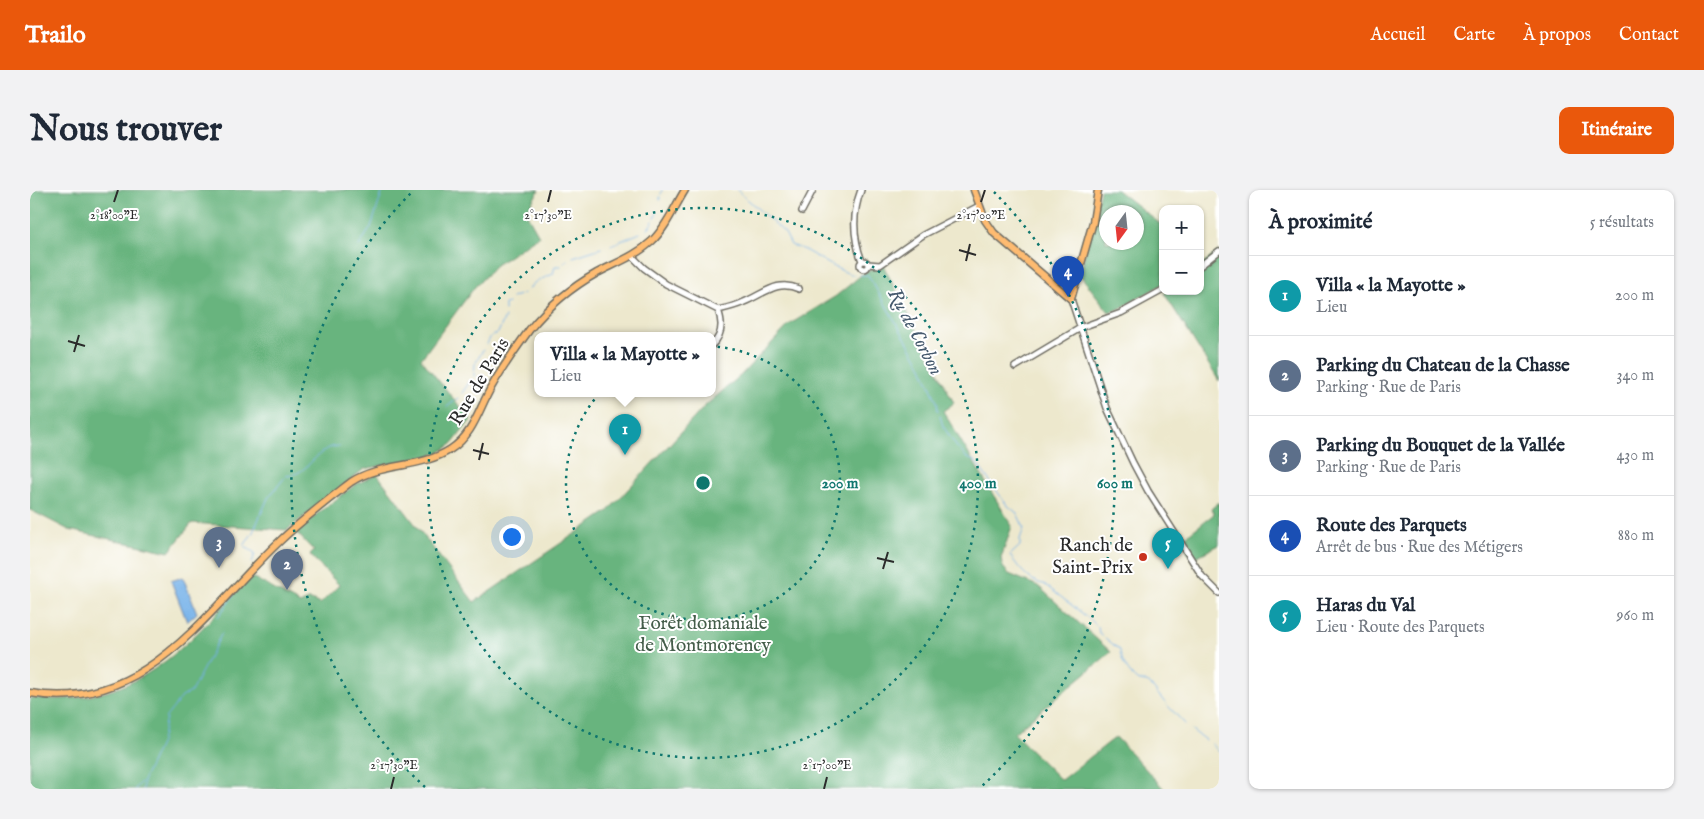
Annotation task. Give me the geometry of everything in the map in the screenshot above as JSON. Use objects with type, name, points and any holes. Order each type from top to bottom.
[{"type":"main road","name":"Rue de Paris","points":[[30,693],[44,696],[76,694],[114,686],[134,677],[174,649],[281,540],[364,474],[428,460],[451,449],[464,439],[476,420],[492,385],[530,330],[544,314],[596,273],[632,256],[656,238],[684,190]]},
{"type":"main road","points":[[974,190],[988,226],[1000,241],[1031,263],[1071,299],[1093,222],[1098,190]]},
{"type":"street","points":[[802,212],[812,190]]},
{"type":"street","points":[[860,190],[854,214],[857,248],[862,261],[866,261],[868,264],[880,264],[923,235],[979,206]]},
{"type":"street","points":[[1204,263],[1219,250]]},
{"type":"street","points":[[632,256],[644,268],[666,284],[718,310],[745,302],[771,287],[788,285],[799,289]]},
{"type":"street","points":[[1015,368],[1082,327],[1121,313],[1159,292]]},
{"type":"street","points":[[1071,299],[1082,327],[1107,408],[1133,463],[1148,491],[1202,576],[1219,593]]},
{"type":"street","points":[[716,340],[722,325],[718,310]]},
{"type":"green space","points":[[30,190],[539,190],[526,213],[539,236],[496,265],[474,288],[421,359],[471,420],[452,444],[440,452],[426,457],[364,469],[287,530],[192,523],[169,552],[69,530],[30,510]]},
{"type":"green space","points":[[1100,190],[1117,190],[1136,205],[1099,205],[1099,250],[1144,250],[1144,211],[1159,223],[1159,286],[1119,309],[1109,312],[1080,275]]},
{"type":"green space","points":[[1219,251],[1219,381],[1165,295],[1204,295],[1204,263]]},
{"type":"green space","name":"Forêt domaniale de Montmorency","points":[[883,265],[954,403],[943,411],[1012,526],[1001,558],[1003,567],[1009,574],[1038,586],[1111,652],[1014,733],[1061,780],[1116,737],[1164,789],[30,789],[30,698],[67,699],[100,694],[128,684],[154,669],[178,651],[248,579],[254,578],[300,604],[309,599],[320,604],[339,585],[310,555],[314,551],[295,531],[355,485],[377,474],[474,602],[607,512],[706,405],[740,376],[790,324],[836,296],[865,272]]},
{"type":"green space","points":[[1219,502],[1219,545],[1192,559],[1181,540],[1214,514],[1211,509]]},
{"type":"water","points":[[183,577],[197,613],[187,622],[171,581]]},
{"type":"waterway","points":[[359,246],[371,227],[383,190]]},
{"type":"waterway","points":[[661,194],[662,190]]},
{"type":"waterway","name":"Ru de Corbon","points":[[737,190],[785,233],[791,245],[854,275]]},
{"type":"waterway","points":[[655,218],[657,212]]},
{"type":"waterway","points":[[648,229],[653,221]]},
{"type":"waterway","points":[[611,245],[640,233]]},
{"type":"waterway","points":[[573,257],[601,248]]},
{"type":"waterway","points":[[564,263],[567,260]]},
{"type":"waterway","points":[[528,290],[535,282],[553,274],[555,266],[561,266]]},
{"type":"waterway","name":"Ru de Corbon","points":[[860,275],[868,275],[921,365],[937,402],[938,411]]},
{"type":"waterway","points":[[512,298],[524,293]]},
{"type":"waterway","points":[[505,311],[505,304],[508,303]]},
{"type":"waterway","points":[[487,344],[491,336],[498,333],[505,317]]},
{"type":"waterway","points":[[474,376],[475,364],[483,350]]},
{"type":"waterway","points":[[462,393],[471,380]]},
{"type":"waterway","points":[[447,407],[458,398]]},
{"type":"waterway","name":"Ru de Corbon","points":[[940,416],[943,426],[956,446],[967,458],[975,461],[1007,505],[1017,513],[1024,528],[1020,539],[1020,546],[1010,555],[1016,564],[1034,581],[1044,584],[1091,620],[1098,627],[1099,633],[1120,650],[1123,662],[1131,674],[1138,681],[1149,683],[1166,704]]},
{"type":"waterway","points":[[252,563],[255,553],[244,546],[253,532],[268,498],[286,476],[301,471],[325,450],[340,446]]},
{"type":"waterway","points":[[218,617],[234,595]]},
{"type":"waterway","points":[[143,789],[143,781],[161,742],[166,717],[182,697],[191,692],[222,633]]},
{"type":"waterway","name":"Ru de Corbon","points":[[1168,706],[1185,724]]},
{"type":"waterway","name":"Ru de Corbon","points":[[1192,730],[1205,740]]},
{"type":"waterway","name":"Ru de Corbon","points":[[1212,744],[1219,752]]},
{"type":"waterway","points":[[135,789],[141,782]]},
{"type":"place","name":"Route des Parquets","points":[[1068,297]]},
{"type":"place","name":"Villa « la Mayotte »","points":[[625,455]]},
{"type":"place","name":"Ranch de Saint-Prix","points":[[1143,557]]},
{"type":"place","name":"Parking du Bouquet de la Vallée","points":[[219,568]]},
{"type":"place","name":"Haras du Val","points":[[1168,569]]},
{"type":"place","name":"Parking du Chateau de la Chasse","points":[[287,590]]}]
